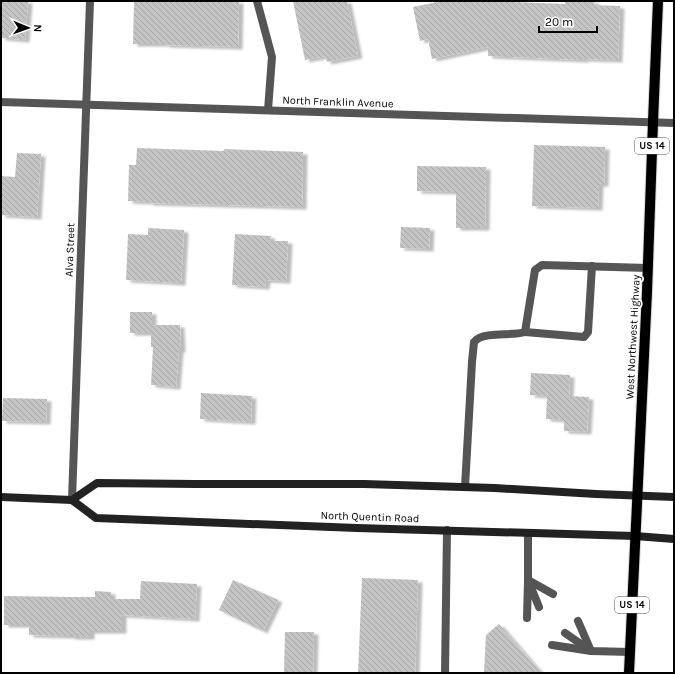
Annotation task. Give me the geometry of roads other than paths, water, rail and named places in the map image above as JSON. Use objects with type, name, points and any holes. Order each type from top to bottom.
[{"type":"main road","name":"West Northwest Highway","points":[[629,673],[648,268],[658,1]]},
{"type":"main road","points":[[1,497],[72,500],[97,483],[364,484],[465,487],[674,497]]},
{"type":"main road","name":"North Quentin Road","points":[[72,500],[96,518],[357,528],[635,536],[674,539]]},
{"type":"street","name":"Alva Street","points":[[72,500],[90,1]]},
{"type":"street","points":[[256,1],[272,57],[268,110]]},
{"type":"street","name":"North Franklin Avenue","points":[[1,102],[674,123]]},
{"type":"street","points":[[525,332],[535,270],[542,265],[648,268]]},
{"type":"street","points":[[465,487],[474,342],[480,337],[495,334],[519,334],[525,332],[584,337],[588,332],[592,266]]},
{"type":"street","points":[[445,673],[448,530]]},
{"type":"street","points":[[527,618],[528,533]]},
{"type":"street","points":[[528,580],[553,594]]},
{"type":"street","points":[[528,580],[539,607]]},
{"type":"street","points":[[578,621],[591,651]]},
{"type":"street","points":[[565,634],[591,651]]},
{"type":"street","points":[[552,645],[591,651],[630,652]]}]
